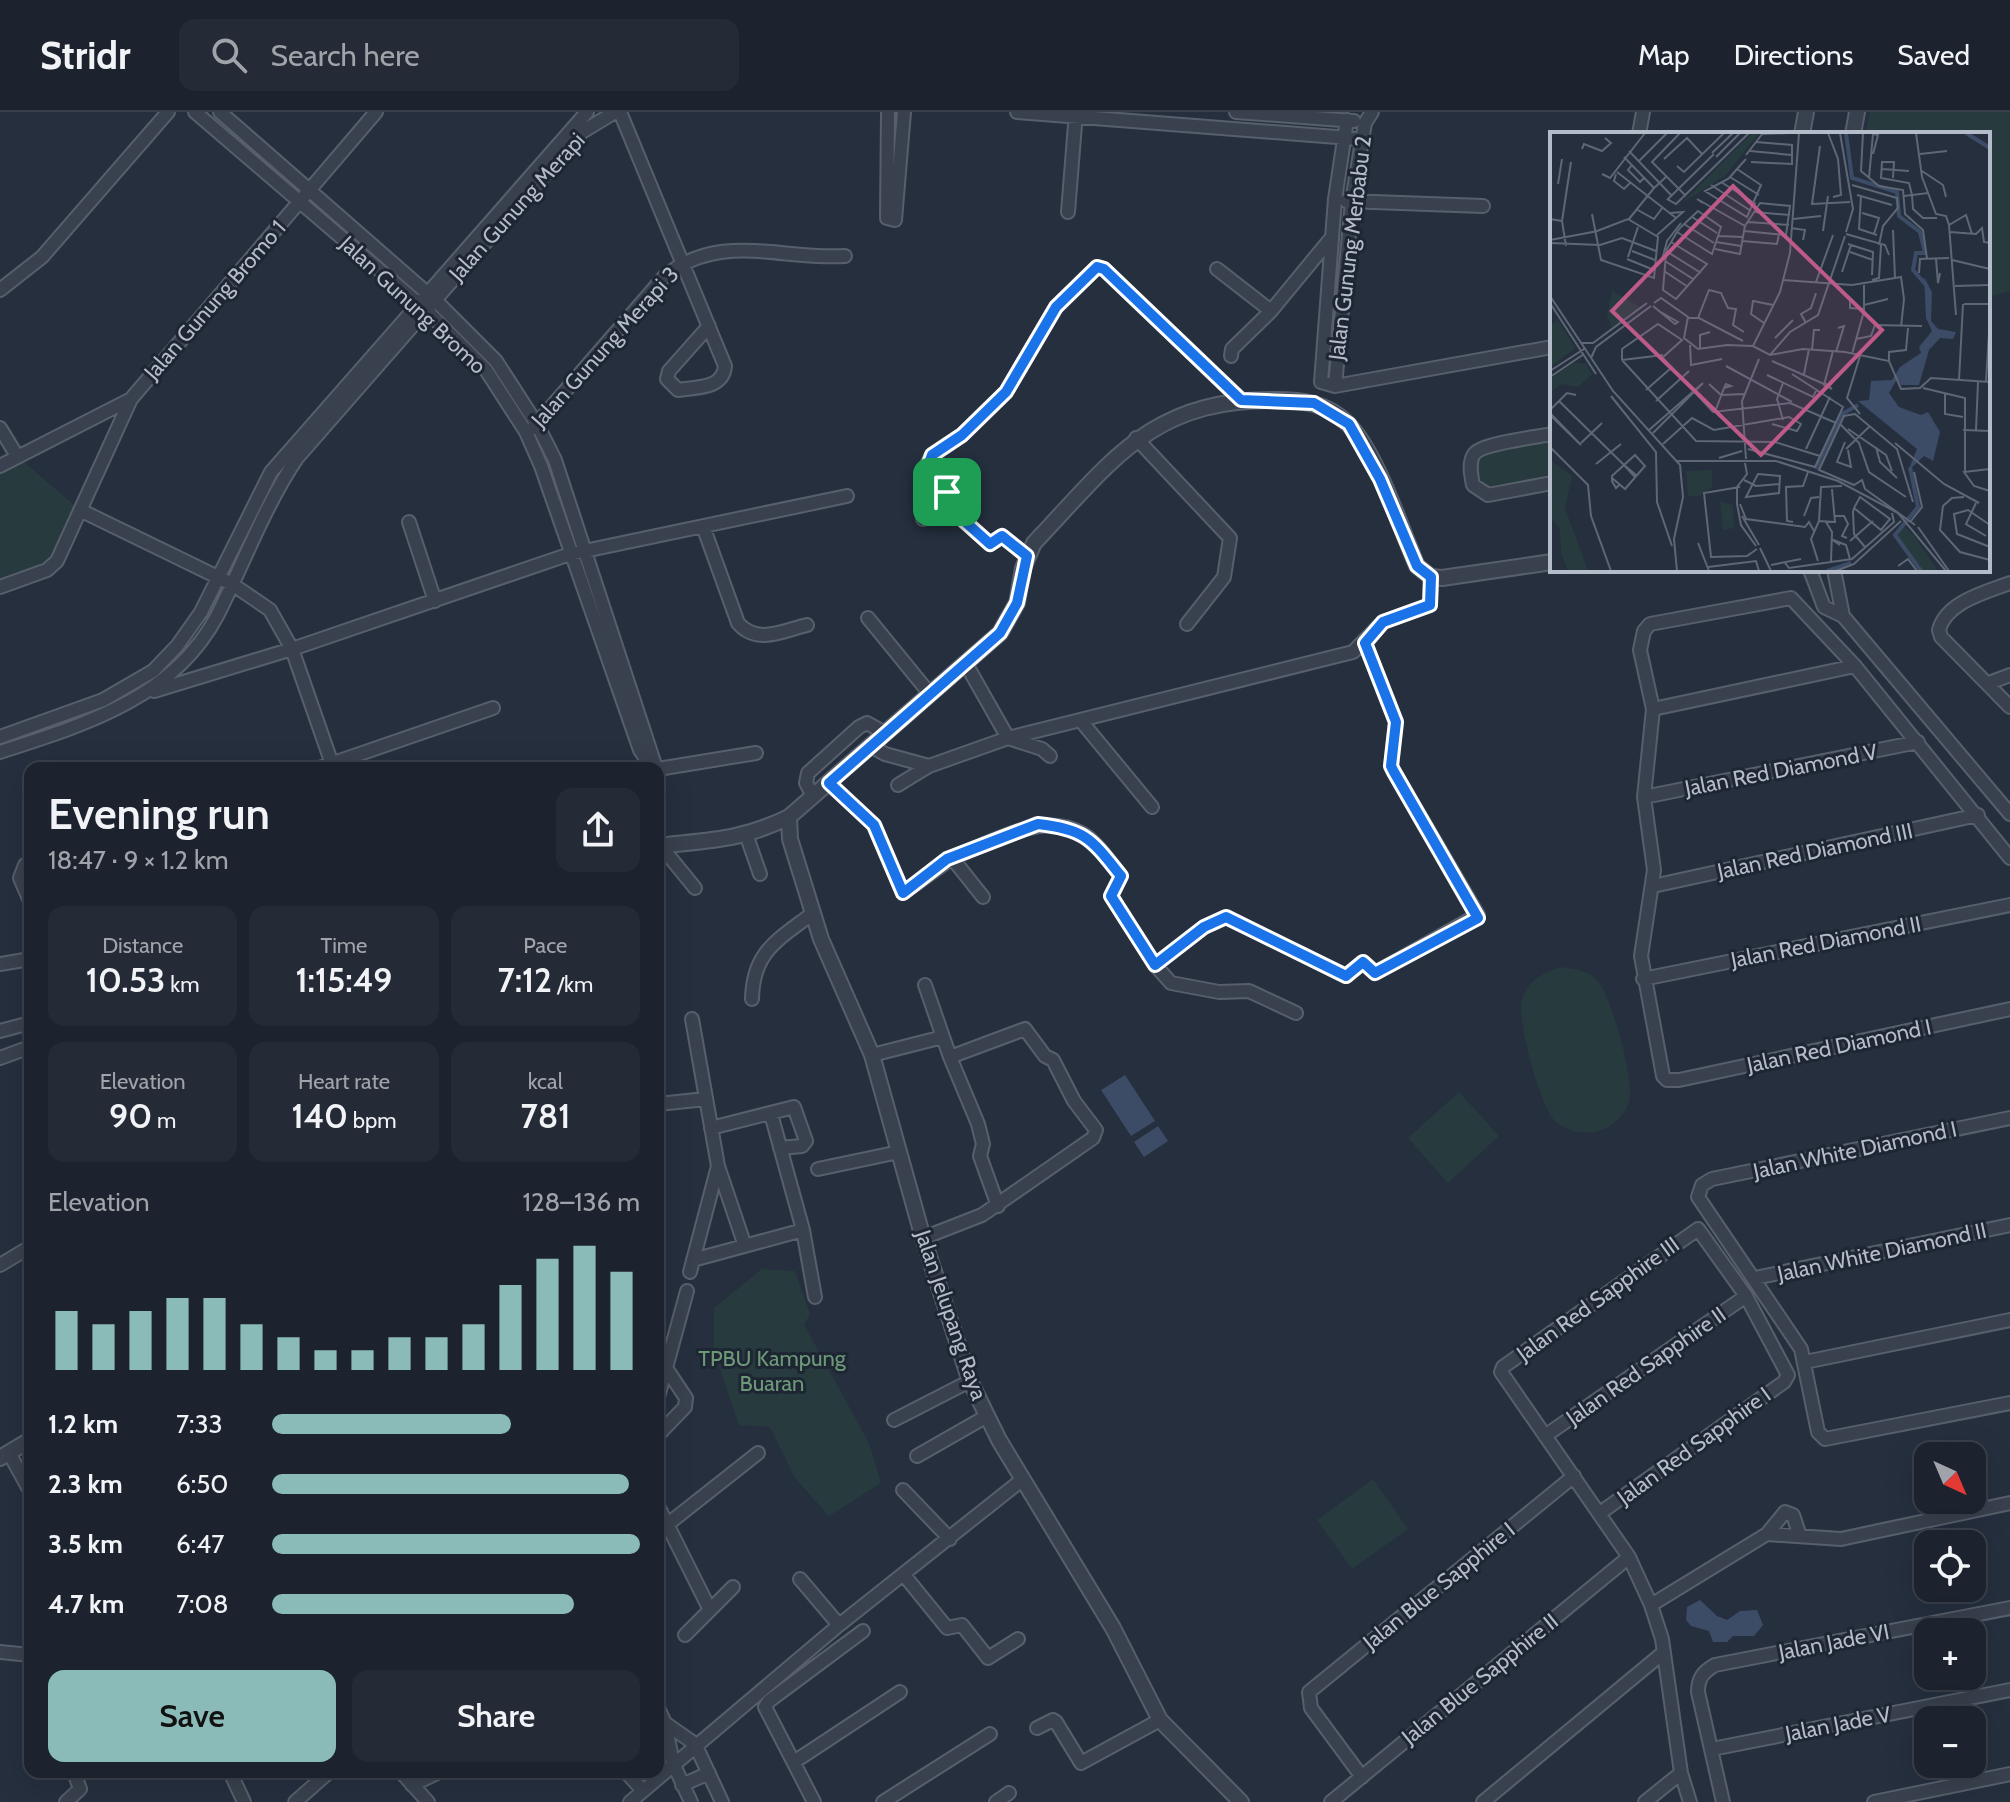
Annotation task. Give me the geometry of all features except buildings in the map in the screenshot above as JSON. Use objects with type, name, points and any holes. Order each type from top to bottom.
[{"type":"street","points":[[0,290],[42,257],[168,112]]},
{"type":"street","name":"Jalan Gunung Bromo","points":[[195,112],[421,307],[486,370],[555,460],[653,762]]},
{"type":"street","name":"Jalan Gunung Bromo","points":[[220,112],[431,296],[496,361],[532,429],[570,554],[640,750],[650,762]]},
{"type":"street","name":"Jalan Gunung Bromo 1","points":[[0,587],[47,570],[57,561],[131,399],[376,112]]},
{"type":"street","name":"Jalan Gunung Merapi","points":[[431,296],[587,112]]},
{"type":"street","name":"Jalan Gunung Merapi","points":[[421,307],[582,132],[618,112]]},
{"type":"street","name":"Jalan Gunung Merapi 3","points":[[618,112],[683,261],[709,326],[725,366],[724,376],[717,383],[678,390],[667,379],[669,371],[709,326]]},
{"type":"street","points":[[888,112],[887,218],[895,220],[904,112]]},
{"type":"street","points":[[1017,112],[1076,114],[1362,139]]},
{"type":"street","points":[[1236,112],[1347,120],[1368,117]]},
{"type":"street","points":[[1639,132],[1643,112]]},
{"type":"street","points":[[1802,132],[1806,112]]},
{"type":"street","points":[[1853,132],[1857,112]]},
{"type":"street","points":[[1068,212],[1076,114]]},
{"type":"street","name":"Jalan Gunung Merbabu 2","points":[[1347,120],[1335,199],[1321,382],[1335,386],[1352,201],[1368,117]]},
{"type":"street","points":[[1335,199],[1483,206]]},
{"type":"street","points":[[1231,356],[1232,349],[1271,311],[1333,236]]},
{"type":"street","name":"Jalan Gunung Merapi 3","points":[[532,429],[664,277],[683,261],[736,250],[845,256]]},
{"type":"street","points":[[923,519],[926,472],[932,455],[962,435],[1006,392],[1056,307],[1097,267],[1104,269],[1241,400]]},
{"type":"street","points":[[1217,269],[1271,311]]},
{"type":"street","points":[[0,737],[89,707],[153,671],[177,646],[201,612],[271,472],[421,307]]},
{"type":"street","points":[[119,691],[149,692],[189,655],[215,619],[281,481],[421,307]]},
{"type":"street","points":[[1335,386],[1550,347]]},
{"type":"street","name":"Jalan Gunung Bromo 1","points":[[0,466],[131,399]]},
{"type":"street","points":[[664,845],[714,843],[789,817],[1000,633],[1012,616],[1027,556],[1034,543],[1136,438],[1178,416],[1241,400],[1314,403],[1349,424],[1380,479],[1417,566],[1431,577],[1550,562]]},
{"type":"street","points":[[0,428],[17,456]]},
{"type":"street","points":[[1550,434],[1481,449],[1472,460],[1471,469],[1473,485],[1488,495],[1550,483]]},
{"type":"street","points":[[1136,438],[1230,538],[1224,577],[1187,624]]},
{"type":"street","points":[[926,472],[949,494],[952,510],[990,544],[1002,536],[1027,556]]},
{"type":"street","points":[[0,752],[93,722],[149,692],[292,649],[570,554],[847,496]]},
{"type":"street","points":[[80,510],[232,584],[270,610],[292,649],[325,762]]},
{"type":"street","points":[[409,522],[435,601]]},
{"type":"street","points":[[703,526],[738,623],[747,634],[756,637],[807,625]]},
{"type":"street","points":[[1811,572],[1824,607],[1843,616],[2010,814]]},
{"type":"street","points":[[1834,572],[1843,616]]},
{"type":"street","points":[[898,785],[929,766],[1008,738],[1353,652],[1383,622],[1430,605],[1431,577]]},
{"type":"street","points":[[2010,583],[1966,600],[1940,624],[1941,637],[2010,707]]},
{"type":"street","points":[[1643,979],[1643,934],[1654,870],[1644,797],[1653,709],[1641,639],[1650,624],[1786,597],[1794,600],[1855,666],[2010,858]]},
{"type":"street","points":[[868,618],[930,694]]},
{"type":"street","points":[[1155,965],[1204,927],[1226,917],[1346,976],[1363,962],[1375,973],[1478,918],[1391,766],[1396,722],[1365,643]]},
{"type":"street","points":[[966,664],[1008,738],[1042,749],[1050,756]]},
{"type":"street","points":[[1653,709],[1855,666]]},
{"type":"street","points":[[1989,683],[2010,675]]},
{"type":"street","points":[[338,762],[493,708]]},
{"type":"street","points":[[1081,721],[1152,807]]},
{"type":"street","points":[[813,796],[806,783],[808,773],[859,727],[867,723],[885,733]]},
{"type":"street","name":"Jalan Red Diamond V","points":[[1644,797],[1918,742]]},
{"type":"street","points":[[871,746],[885,754],[929,766]]},
{"type":"street","points":[[664,767],[756,753]]},
{"type":"street","points":[[829,783],[874,825],[903,893],[952,858],[1038,824],[1082,833],[1121,876],[1111,896],[1155,965],[1171,983],[1219,992],[1249,991],[1296,1013]]},
{"type":"street","name":"Jalan Red Diamond III","points":[[1653,886],[1978,815]]},
{"type":"street","name":"Jalan Jelupang Raya","points":[[789,817],[790,839],[813,913],[872,1055],[923,1238],[970,1381],[1023,1479],[1113,1628],[1160,1720],[1241,1802]]},
{"type":"street","points":[[746,834],[760,874]]},
{"type":"street","points":[[664,851],[695,888]]},
{"type":"street","points":[[952,858],[983,897]]},
{"type":"street","points":[[24,868],[20,878],[24,887]]},
{"type":"street","name":"Jalan Red Diamond II","points":[[1643,979],[2010,905]]},
{"type":"street","points":[[752,999],[753,974],[763,953],[813,913]]},
{"type":"street","points":[[0,964],[24,960]]},
{"type":"street","name":"Jalan Red Diamond I","points":[[1643,979],[1659,1070],[1667,1080],[2010,1009]]},
{"type":"street","points":[[925,985],[978,1124],[984,1171],[998,1206]]},
{"type":"street","points":[[692,1019],[718,1166],[745,1246]]},
{"type":"street","points":[[0,1031],[24,1025]]},
{"type":"street","points":[[923,1238],[998,1206],[1093,1138],[1096,1130],[1074,1101],[1053,1060],[1045,1056],[1027,1029],[950,1057]]},
{"type":"street","points":[[872,1055],[943,1037]]},
{"type":"street","points":[[0,1058],[24,1049]]},
{"type":"street","points":[[664,1103],[706,1099]]},
{"type":"street","points":[[711,1128],[771,1114],[790,1106],[796,1109],[806,1141],[802,1146],[780,1148]]},
{"type":"street","points":[[771,1114],[803,1230],[815,1297]]},
{"type":"street","name":"Jalan White Diamond I","points":[[1755,1278],[1698,1197],[1702,1185],[1712,1179],[2010,1118]]},
{"type":"street","points":[[818,1169],[899,1152]]},
{"type":"street","points":[[718,1166],[691,1266],[745,1246],[803,1230]]},
{"type":"street","name":"Jalan White Diamond II","points":[[1755,1278],[2010,1225]]},
{"type":"street","name":"Jalan Red Sapphire III","points":[[1545,1436],[1502,1375],[1501,1369],[1695,1229],[1701,1231],[1746,1296]]},
{"type":"street","points":[[0,1265],[24,1251]]},
{"type":"street","points":[[1755,1278],[1794,1336],[1805,1362],[1821,1436],[1825,1439],[2010,1403]]},
{"type":"street","points":[[664,1367],[687,1291]]},
{"type":"street","name":"Jalan Red Sapphire I","points":[[1600,1513],[1786,1378],[1774,1347],[1746,1296]]},
{"type":"street","name":"Jalan Red Sapphire II","points":[[1545,1436],[1746,1296]]},
{"type":"street","points":[[1805,1362],[2010,1320]]},
{"type":"street","points":[[664,1371],[686,1398],[685,1407],[664,1429]]},
{"type":"street","points":[[894,1420],[970,1381]]},
{"type":"street","points":[[917,1456],[987,1416]]},
{"type":"street","points":[[1545,1436],[1629,1557],[1651,1605],[1664,1652],[1681,1773],[1690,1802]]},
{"type":"street","points":[[24,1444],[5,1456],[24,1483]]},
{"type":"street","points":[[668,1524],[758,1453]]},
{"type":"street","name":"Jalan Blue Sapphire I","points":[[1362,1777],[1311,1708],[1307,1698],[1313,1688],[1574,1476]]},
{"type":"street","points":[[664,1771],[839,1625],[1023,1479]]},
{"type":"street","points":[[903,1490],[950,1539]]},
{"type":"street","points":[[1767,1534],[1799,1533],[1841,1539],[2010,1503]]},
{"type":"street","points":[[1651,1605],[1767,1534],[1785,1512],[1796,1520],[1799,1533]]},
{"type":"street","points":[[664,1517],[710,1610]]},
{"type":"street","name":"Jalan Blue Sapphire II","points":[[1331,1802],[1629,1557]]},
{"type":"street","points":[[904,1575],[947,1628],[962,1625],[988,1658],[1018,1639]]},
{"type":"street","points":[[800,1579],[839,1625]]},
{"type":"street","points":[[685,1635],[733,1587]]},
{"type":"street","name":"Jalan Jade VI","points":[[1712,1749],[1698,1684],[1706,1670],[1715,1665],[2010,1608]]},
{"type":"street","points":[[814,1802],[765,1711],[767,1704],[863,1631]]},
{"type":"street","points":[[0,1652],[24,1654]]},
{"type":"street","points":[[1483,1802],[1664,1652]]},
{"type":"street","name":"Jalan Jade V","points":[[1712,1749],[2010,1690]]},
{"type":"street","points":[[794,1762],[900,1692]]},
{"type":"street","points":[[1037,1728],[1053,1720],[1056,1722],[1079,1761],[1085,1763],[1160,1720]]},
{"type":"street","points":[[665,1723],[695,1744],[722,1802]]},
{"type":"street","points":[[665,1723],[673,1763],[691,1802]]},
{"type":"street","points":[[883,1802],[990,1734]]},
{"type":"street","points":[[1712,1749],[1723,1802]]},
{"type":"street","points":[[682,1785],[709,1773]]},
{"type":"street","points":[[1645,1802],[1681,1773]]},
{"type":"street","points":[[1874,1802],[2010,1774]]},
{"type":"street","points":[[66,1802],[80,1789],[76,1778]]},
{"type":"street","points":[[233,1778],[244,1802]]},
{"type":"street","points":[[295,1802],[322,1778]]},
{"type":"street","points":[[406,1778],[428,1802]]},
{"type":"street","points":[[412,1785],[427,1778]]},
{"type":"street","points":[[631,1778],[643,1791]]},
{"type":"street","points":[[630,1802],[657,1778]]},
{"type":"street","points":[[996,1802],[1009,1793]]},
{"type":"green space","points":[[1870,112],[2010,112],[2010,291],[1990,296],[1990,132],[1865,132]]},
{"type":"green space","points":[[1550,427],[1550,490],[1488,502],[1471,489],[1473,452],[1509,437]]},
{"type":"green space","points":[[17,456],[80,510],[57,561],[0,587],[0,466]]},
{"type":"green space","points":[[1562,967],[1588,974],[1602,987],[1615,1018],[1625,1057],[1629,1101],[1617,1120],[1598,1131],[1576,1132],[1555,1121],[1543,1099],[1526,1043],[1521,1010],[1525,993],[1538,978]]},
{"type":"green space","points":[[1459,1092],[1499,1136],[1448,1183],[1408,1138]]},
{"type":"green space","name":"TPBU Kampung Buaran","points":[[762,1269],[795,1271],[810,1314],[804,1325],[869,1443],[881,1483],[829,1516],[795,1478],[770,1427],[739,1425],[714,1352],[714,1308]]},
{"type":"green space","points":[[1373,1479],[1408,1529],[1352,1569],[1317,1520]]},
{"type":"water","points":[[1125,1075],[1155,1121],[1131,1136],[1101,1090]]},
{"type":"water","points":[[1158,1126],[1168,1141],[1144,1157],[1134,1142]]},
{"type":"water","points":[[1700,1600],[1717,1616],[1727,1620],[1740,1611],[1757,1610],[1763,1625],[1754,1636],[1733,1636],[1727,1642],[1713,1642],[1709,1631],[1691,1626],[1686,1620],[1687,1607]]},
{"type":"route","points":[[1097,267],[1102,267],[1241,400],[1314,403],[1349,424],[1380,479],[1417,566],[1431,577],[1430,605],[1383,622],[1365,643],[1398,731],[1391,766],[1478,918],[1375,973],[1363,962],[1346,976],[1226,917],[1220,917],[1204,927],[1155,965],[1111,896],[1120,882],[1119,874],[1086,836],[1038,824],[947,859],[903,893],[874,825],[829,783],[982,652],[1000,633],[1017,603],[1027,556],[1002,536],[990,544],[950,508],[947,492],[926,472],[932,455],[962,435],[1006,392],[1056,307],[1097,267]]}]
